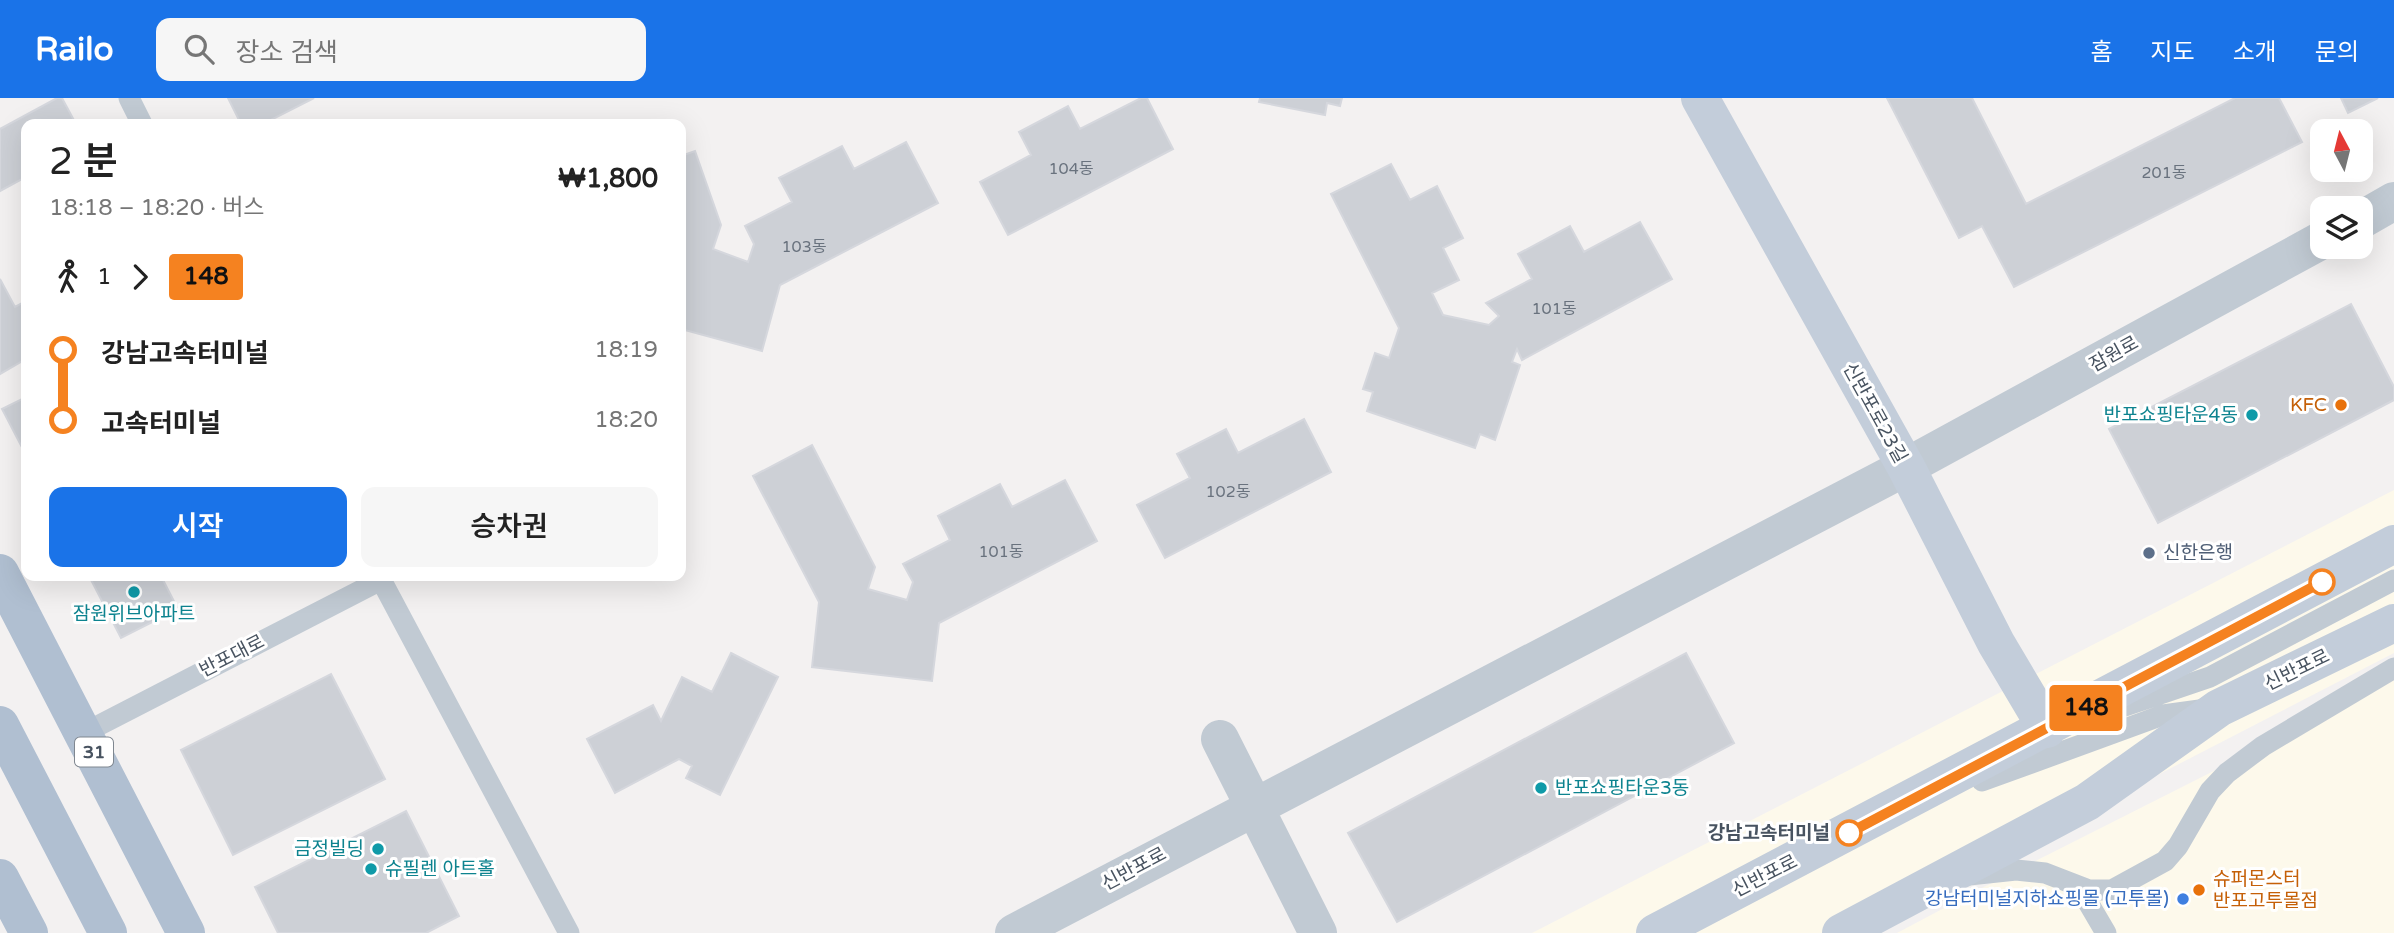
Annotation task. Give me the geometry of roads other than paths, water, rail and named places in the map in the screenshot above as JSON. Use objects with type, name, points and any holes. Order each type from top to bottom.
[{"type":"main road","name":"신반포로23길","points":[[1700,98],[1906,467],[1996,643],[2036,735]]},
{"type":"main road","name":"신반포로","points":[[1656,933],[2394,544]]},
{"type":"main road","name":"31","points":[[0,573],[186,933]]},
{"type":"main road","name":"신반포로","points":[[1841,933],[2087,802],[2219,708],[2394,623]]},
{"type":"main road","points":[[0,726],[108,933]]},
{"type":"main road","points":[[0,878],[29,933]]},
{"type":"street","points":[[2373,213],[2394,201]]},
{"type":"street","name":"잠원로","points":[[1906,467],[2310,247]]},
{"type":"street","name":"신반포로","points":[[1014,933],[1906,467]]},
{"type":"street","points":[[1220,738],[1318,933]]},
{"type":"lane","points":[[129,98],[140,119]]},
{"type":"lane","points":[[2036,735],[2210,677],[2394,580]]},
{"type":"lane","name":"반포대로","points":[[84,733],[374,581]]},
{"type":"lane","points":[[382,581],[569,933]]},
{"type":"lane","points":[[1696,933],[1996,774],[2163,715],[2394,594]]},
{"type":"lane","points":[[1939,880],[2016,870],[2045,873],[2078,887],[2100,892],[2112,890],[2165,861],[2178,846],[2210,791],[2227,773],[2263,746],[2394,668]]},
{"type":"lane","points":[[2163,715],[2219,708]]},
{"type":"lane","points":[[2078,887],[2106,933]]},
{"type":"place","name":"KFC","points":[[2341,405]]},
{"type":"place","name":"반포쇼핑타운4동","points":[[2252,415]]},
{"type":"place","name":"신한은행","points":[[2149,553]]},
{"type":"place","name":"잠원위브아파트","points":[[134,592]]},
{"type":"place","name":"반포쇼핑타운3동","points":[[1541,788]]},
{"type":"place","name":"강남고속터미널","points":[[1849,833]]},
{"type":"place","name":"금정빌딩","points":[[378,849]]},
{"type":"place","name":"슈필렌 아트홀","points":[[371,869]]},
{"type":"place","name":"슈퍼몬스터 반포고투몰점","points":[[2199,890]]},
{"type":"place","name":"강남터미널지하쇼핑몰 (고투몰)","points":[[2183,899]]}]
